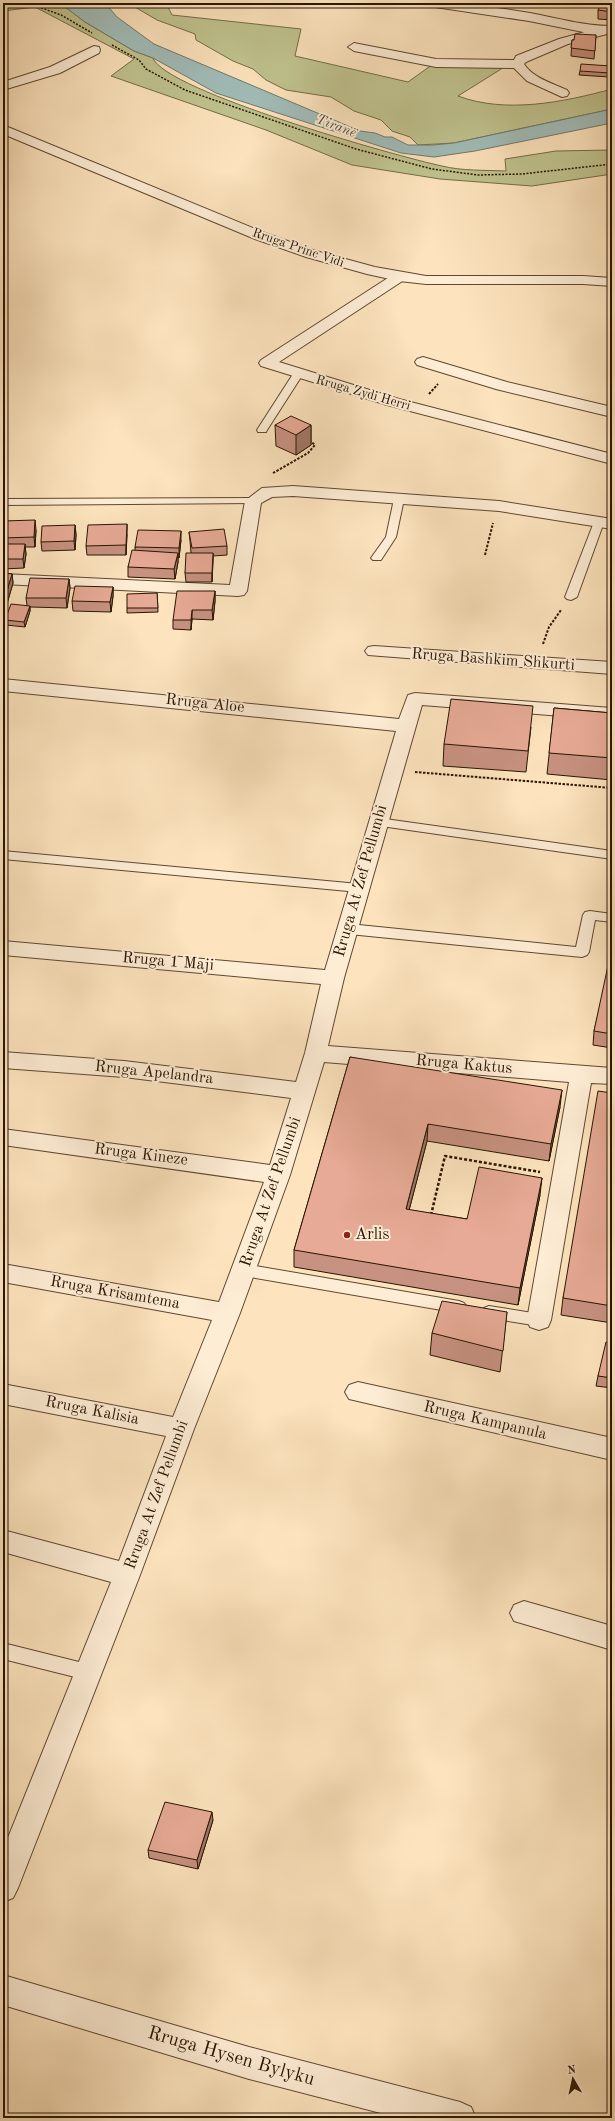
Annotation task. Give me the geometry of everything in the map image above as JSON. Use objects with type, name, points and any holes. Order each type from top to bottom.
[{"type":"street","points":[[435,3],[529,17],[580,32]]},
{"type":"street","points":[[518,64],[521,59],[536,51],[580,32],[609,30]]},
{"type":"street","points":[[354,47],[436,63],[518,64]]},
{"type":"street","points":[[3,86],[55,70],[94,50]]},
{"type":"street","points":[[518,64],[520,68],[531,78],[562,93]]},
{"type":"street","name":"Rruga Princ Vidi","points":[[3,129],[260,236],[311,254],[399,277],[426,280],[583,280],[612,282]]},
{"type":"street","name":"Rruga Zydi Herri","points":[[399,277],[266,363],[298,374],[416,408],[612,459]]},
{"type":"street","points":[[423,362],[502,386],[612,412]]},
{"type":"street","points":[[3,579],[238,591],[253,501],[268,492],[293,491],[499,506],[606,523]]},
{"type":"street","name":"Rruga Bashkim Shkurti","points":[[374,651],[612,668]]},
{"type":"street","name":"Rruga Aloe","points":[[3,685],[174,701],[406,726]]},
{"type":"street","name":"Rruga At Zef Pellumbi","points":[[3,1888],[87,1672],[127,1575],[181,1428],[228,1313],[278,1175],[316,1052],[333,978],[392,772],[415,699],[612,714]]},
{"type":"street","name":"Rruga 1 Maji","points":[[3,948],[333,978]]},
{"type":"street","name":"Rruga Kaktus","points":[[316,1052],[581,1076],[612,1076]]},
{"type":"street","name":"Rruga Apelandra","points":[[3,1060],[124,1069],[304,1091]]},
{"type":"street","points":[[539,1320],[581,1076]]},
{"type":"street","name":"Rruga Kineze","points":[[3,1137],[278,1175]]},
{"type":"street","name":"Rruga Krisamtema","points":[[3,1273],[228,1313]]},
{"type":"street","name":"Rruga Kampanula","points":[[358,1392],[612,1449]]},
{"type":"street","name":"Rruga Kalisia","points":[[3,1394],[181,1428]]},
{"type":"street","points":[[3,1541],[127,1575]]},
{"type":"street","points":[[524,1613],[612,1638]]},
{"type":"street","name":"Rruga Hysen Bylyku","points":[[3,1990],[249,2063],[460,2118]]},
{"type":"lane","points":[[262,430],[298,374]]},
{"type":"lane","points":[[378,558],[391,538],[399,499]]},
{"type":"lane","points":[[3,502],[253,501]]},
{"type":"lane","points":[[570,597],[606,523]]},
{"type":"lane","points":[[378,822],[612,855]]},
{"type":"lane","points":[[3,855],[359,888]]},
{"type":"lane","points":[[348,928],[582,952],[590,915],[612,918]]},
{"type":"lane","points":[[244,1270],[539,1320]]},
{"type":"lane","points":[[3,1651],[87,1672]]},
{"type":"path","points":[[28,3],[61,15],[96,35]]},
{"type":"path","points":[[107,42],[139,60],[146,68],[185,90],[356,149],[432,169],[478,175],[522,174],[612,164]]},
{"type":"path","points":[[416,408],[451,371]]},
{"type":"path","points":[[268,492],[265,483],[271,474],[308,453],[315,445],[304,438]]},
{"type":"path","points":[[485,555],[499,506]]},
{"type":"path","points":[[536,663],[549,627],[570,597]]},
{"type":"path","points":[[392,772],[445,773],[612,788]]},
{"type":"path","points":[[429,1223],[445,1156],[564,1175]]},
{"type":"green space","points":[[3,3],[60,3],[85,22],[134,51],[153,58],[167,72],[197,88],[286,121],[380,150],[450,168],[506,171],[505,159],[556,151],[612,150],[612,174],[532,186],[440,179],[352,165],[266,130],[111,76],[134,59],[35,7],[3,11]]},
{"type":"green space","points":[[128,3],[173,3],[168,7],[172,15],[301,29],[295,56],[408,82],[433,64],[506,66],[458,96],[476,101],[515,105],[535,104],[555,102],[612,89],[612,109],[454,143],[418,145],[410,137],[392,131],[381,120],[354,111],[331,97],[286,90],[266,80],[253,69],[233,61],[196,40],[195,34],[157,20]]},
{"type":"water","name":"Tiranë","points":[[60,3],[105,3],[117,17],[154,44],[360,131],[375,133],[385,137],[392,137],[408,145],[454,143],[612,109],[612,123],[475,151],[434,157],[401,153],[216,93],[153,58],[134,51],[85,22]]},
{"type":"building","points":[[602,3],[612,3],[612,12],[598,10]]},
{"type":"building","points":[[575,34],[596,35],[595,51],[571,48],[572,40],[574,40]]},
{"type":"building","points":[[581,64],[611,66],[610,73],[580,71]]},
{"type":"building","points":[[291,416],[311,425],[296,435],[275,425]]},
{"type":"building","points":[[35,520],[34,537],[3,538],[3,521]]},
{"type":"building","points":[[127,524],[126,545],[86,546],[88,525]]},
{"type":"building","points":[[75,525],[74,541],[41,542],[42,526]]},
{"type":"building","points":[[224,529],[227,546],[192,548],[189,532]]},
{"type":"building","points":[[138,530],[181,531],[179,548],[135,547]]},
{"type":"building","points":[[3,544],[25,544],[23,559],[3,559]]},
{"type":"building","points":[[132,550],[178,553],[174,569],[128,567]]},
{"type":"building","points":[[186,553],[213,553],[212,573],[185,573]]},
{"type":"building","points":[[3,573],[12,574],[5,597],[3,597]]},
{"type":"building","points":[[30,578],[69,579],[66,598],[26,598]]},
{"type":"building","points":[[75,586],[113,587],[110,602],[72,601]]},
{"type":"building","points":[[177,591],[215,591],[212,610],[192,610],[191,620],[173,620]]},
{"type":"building","points":[[157,593],[158,608],[127,608],[127,594]]},
{"type":"building","points":[[11,604],[30,606],[24,622],[5,620]]},
{"type":"building","points":[[451,699],[533,706],[528,751],[444,744]]},
{"type":"building","points":[[554,708],[612,713],[612,758],[549,753]]},
{"type":"building","points":[[610,956],[612,956],[612,1034],[594,1031]]},
{"type":"building","points":[[350,1057],[562,1090],[551,1144],[428,1124],[406,1209],[467,1219],[479,1167],[542,1178],[520,1288],[294,1250]]},
{"type":"building","points":[[598,1091],[612,1093],[612,1306],[563,1298]]},
{"type":"building","points":[[442,1301],[507,1312],[503,1351],[432,1333]]},
{"type":"building","points":[[606,1342],[612,1343],[612,1378],[598,1376]]},
{"type":"building","points":[[165,1802],[212,1812],[197,1860],[148,1850]]},
{"type":"place","name":"Arlis","points":[[347,1235]]}]
